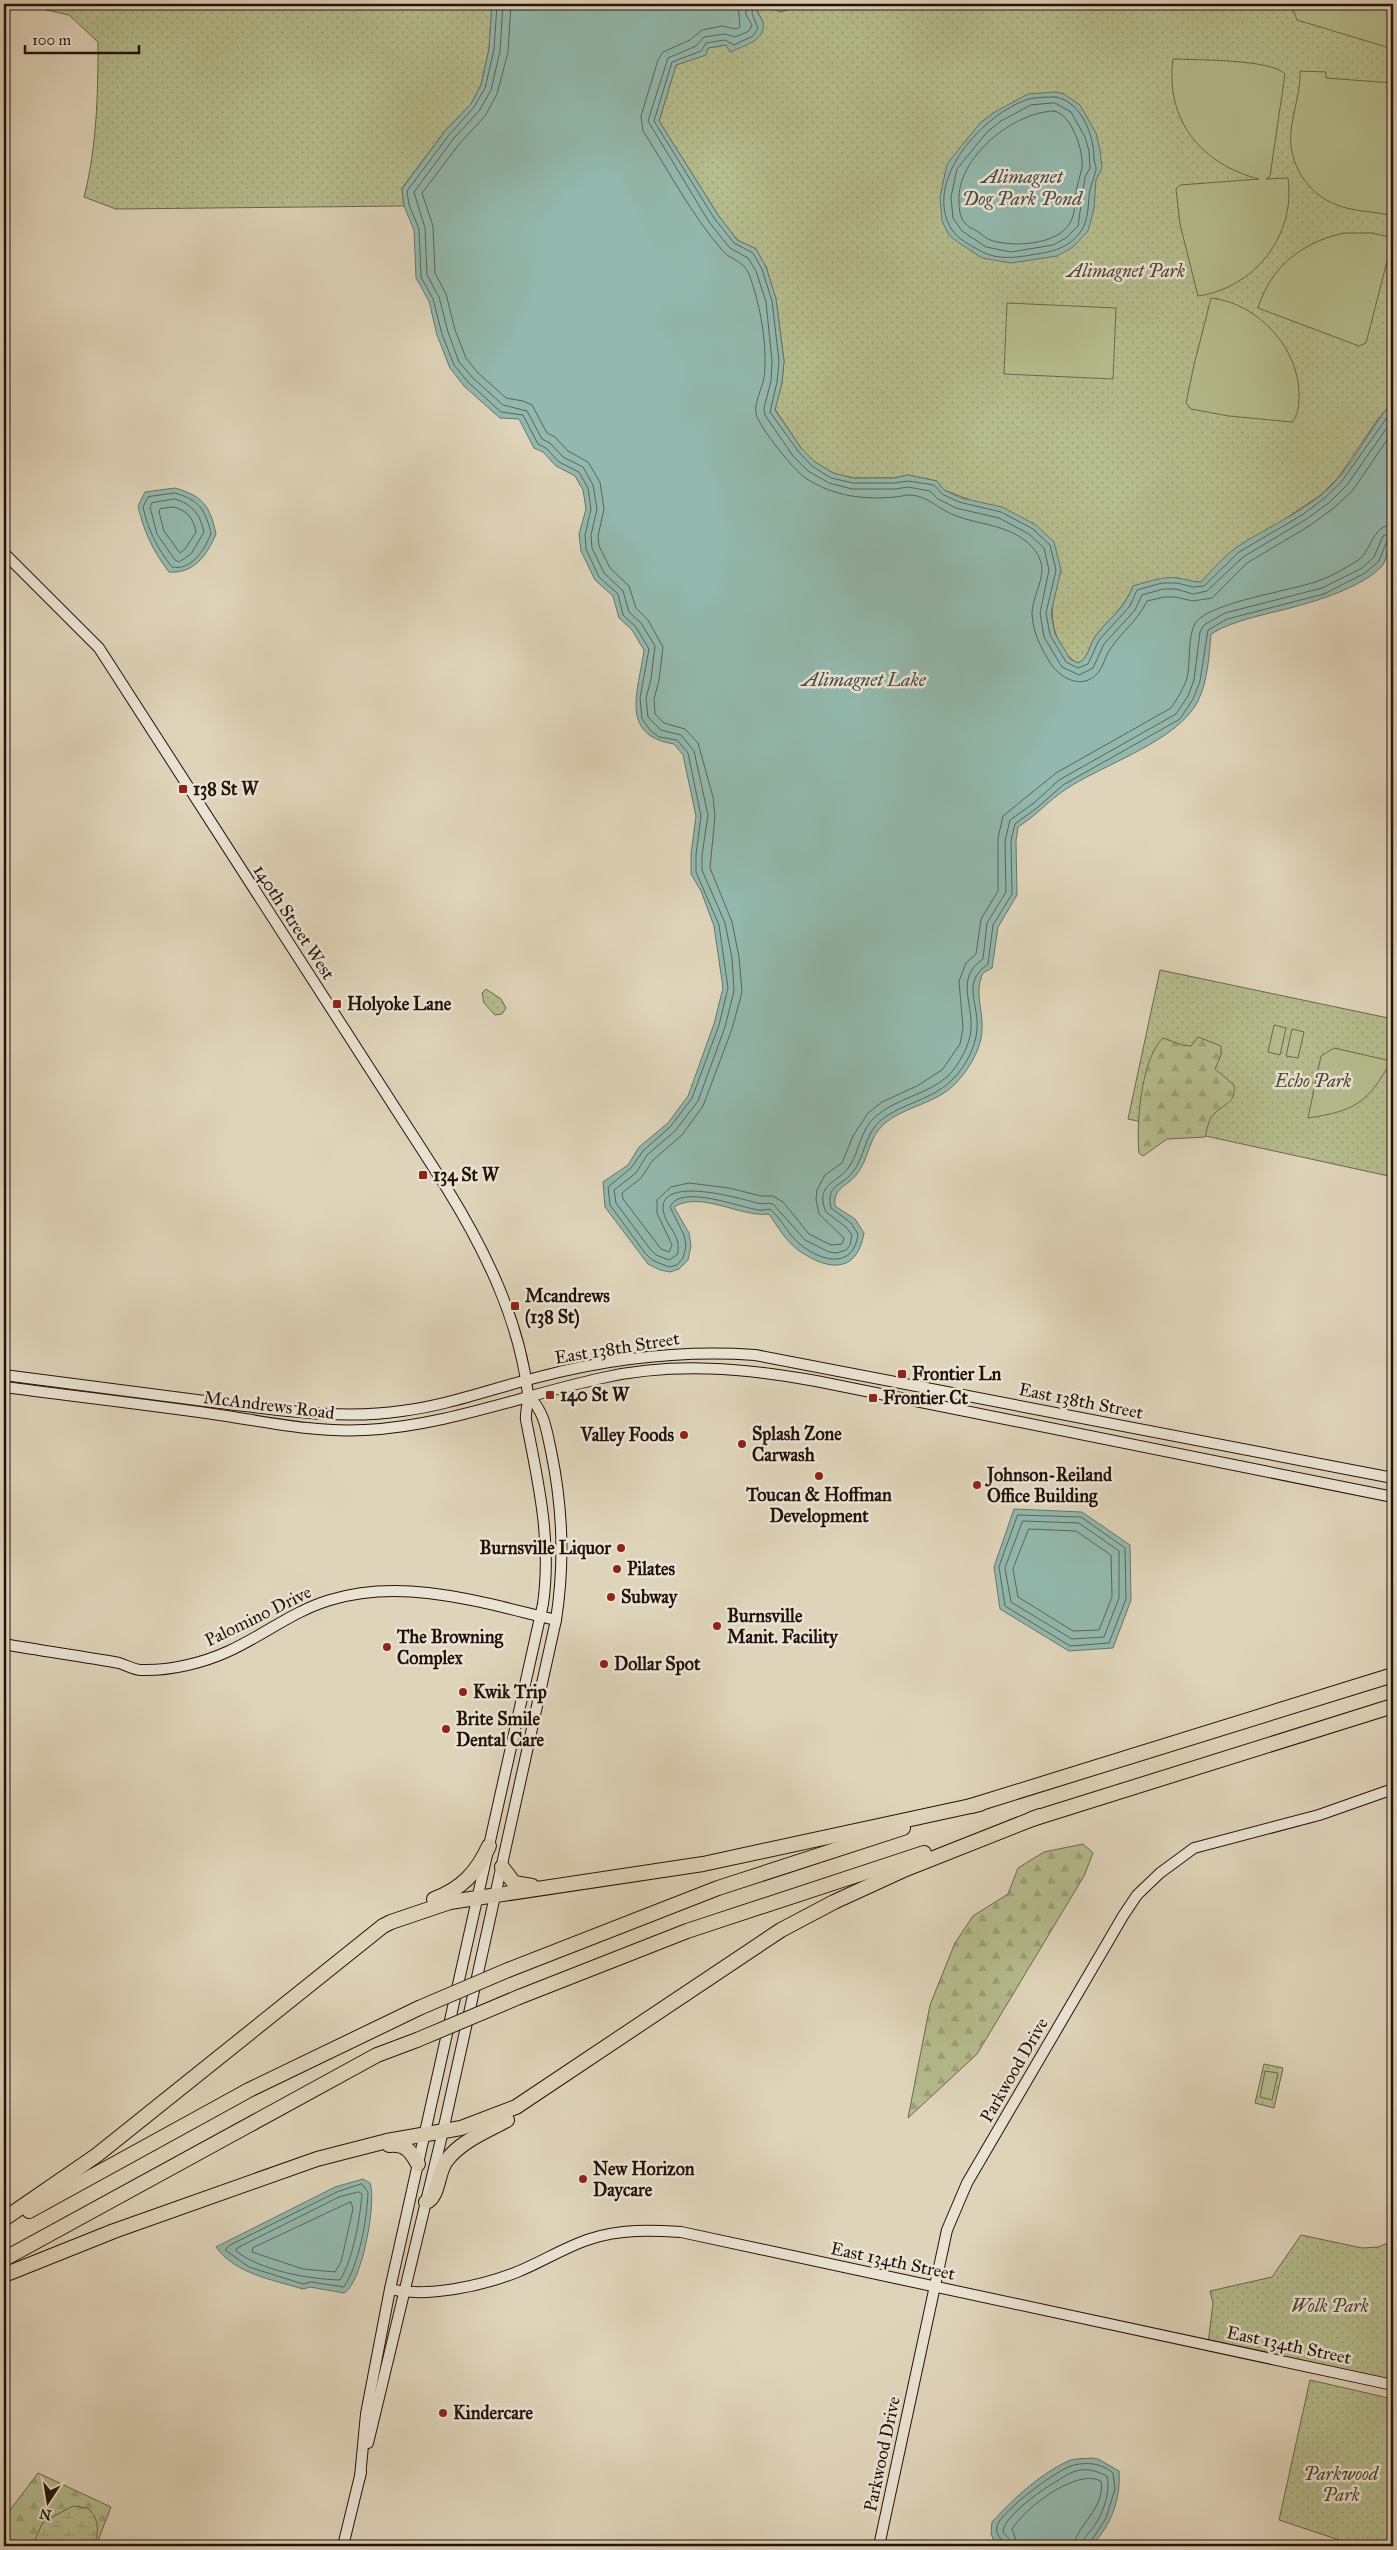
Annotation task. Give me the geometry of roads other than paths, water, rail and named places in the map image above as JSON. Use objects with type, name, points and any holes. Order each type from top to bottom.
[{"type":"highway","points":[[4,2225],[249,2090],[419,2008],[508,1970],[718,1888],[1393,1675]]},
{"type":"highway","points":[[4,2259],[377,2056],[687,1930],[825,1884],[1393,1706]]},
{"type":"highway","points":[[391,1922],[450,1902],[703,1864],[980,1804]]},
{"type":"highway","points":[[4,2275],[123,2227],[340,2153],[386,2140],[424,2136],[461,2128],[516,2108],[781,1930],[834,1902],[906,1869],[1040,1816]]},
{"type":"highway","points":[[4,2219],[97,2155],[406,1910],[445,1895],[461,1886],[479,1867],[489,1846]]},
{"type":"highway","points":[[502,1867],[514,1883],[521,1886],[572,1884]]},
{"type":"highway","points":[[426,2202],[434,2196],[439,2174],[445,2162],[455,2151],[465,2142],[512,2116],[516,2108]]},
{"type":"highway","points":[[340,2153],[344,2154],[400,2144],[409,2150],[418,2164]]},
{"type":"street","name":"140th Street West","points":[[4,554],[99,648],[446,1187],[471,1228],[501,1291],[528,1395]]},
{"type":"street","name":"East 138th Street","points":[[525,1380],[580,1367],[642,1356],[699,1352],[755,1355],[1393,1478]]},
{"type":"street","name":"East 138th Street","points":[[528,1395],[605,1377],[661,1370],[708,1368],[772,1373],[1393,1497]]},
{"type":"street","name":"McAndrews Road","points":[[4,1375],[223,1404],[342,1414],[404,1411],[474,1396],[525,1380]]},
{"type":"street","name":"McAndrews Road","points":[[4,1387],[213,1414],[287,1426],[364,1430],[417,1425],[528,1395]]},
{"type":"street","points":[[360,2476],[366,2414],[390,2289],[408,2218],[424,2136],[541,1616],[546,1576],[545,1534],[541,1492],[526,1418],[528,1395]]},
{"type":"street","points":[[343,2546],[443,2131],[556,1620],[563,1546],[561,1509],[542,1413],[528,1395]]},
{"type":"street","name":"Palomino Drive","points":[[4,1644],[120,1664],[140,1670],[184,1665],[229,1651],[285,1618],[313,1606],[342,1596],[386,1591],[436,1593],[556,1620]]},
{"type":"street","name":"Parkwood Drive","points":[[878,2546],[934,2286],[948,2230],[967,2183],[1138,1895],[1160,1873],[1194,1848],[1319,1815],[1393,1789]]},
{"type":"street","name":"East 134th Street","points":[[390,2289],[405,2293],[482,2283],[516,2272],[591,2239],[644,2229],[681,2232],[1393,2385]]},
{"type":"water","name":"Alimagnet Lake","points":[[492,4],[794,4],[793,8],[780,12],[764,5],[756,8],[763,22],[763,28],[758,38],[753,42],[730,52],[726,45],[708,48],[706,55],[676,65],[659,121],[718,215],[737,240],[756,249],[766,267],[776,299],[784,361],[782,383],[775,410],[801,448],[815,462],[833,473],[853,478],[894,478],[908,475],[937,481],[944,490],[961,498],[1002,507],[1036,525],[1054,542],[1061,570],[1051,613],[1055,634],[1070,659],[1078,663],[1086,655],[1100,630],[1125,602],[1133,586],[1166,578],[1201,582],[1222,559],[1237,547],[1321,495],[1342,474],[1393,401],[1393,509],[1388,550],[1384,563],[1378,570],[1358,583],[1321,599],[1243,620],[1211,634],[1208,668],[1204,685],[1198,701],[1188,715],[1174,728],[1139,751],[1066,789],[1018,827],[1016,841],[1017,895],[998,927],[992,968],[983,973],[980,980],[979,994],[982,1029],[977,1051],[966,1071],[948,1090],[940,1096],[901,1113],[884,1124],[875,1136],[857,1174],[838,1191],[835,1206],[855,1219],[864,1233],[855,1256],[848,1262],[840,1265],[820,1262],[798,1250],[786,1238],[769,1214],[746,1212],[696,1201],[674,1207],[689,1233],[691,1246],[688,1260],[679,1269],[670,1272],[660,1270],[648,1264],[605,1207],[603,1182],[628,1165],[639,1147],[668,1123],[688,1096],[714,1024],[723,988],[714,926],[701,891],[691,874],[691,854],[696,816],[683,755],[674,744],[656,739],[645,731],[639,721],[636,709],[644,650],[632,630],[619,618],[613,596],[595,580],[581,551],[579,534],[586,509],[583,490],[575,476],[556,466],[543,452],[534,448],[519,419],[500,418],[464,386],[450,368],[437,335],[429,301],[416,278],[414,230],[404,206],[402,189],[445,131],[471,104],[481,85],[489,49]]},
{"type":"water","name":"Alimagnet Dog Park Pond","points":[[1056,92],[1064,94],[1080,105],[1096,133],[1100,150],[1102,168],[1096,180],[1094,208],[1088,231],[1073,247],[1057,256],[1011,263],[982,258],[949,235],[942,221],[940,197],[947,164],[980,123],[995,112],[1028,94]]},
{"type":"water","points":[[175,488],[185,491],[204,504],[211,516],[216,534],[204,556],[198,562],[186,570],[169,572],[150,541],[138,506],[145,492]]},
{"type":"water","points":[[1014,1509],[1082,1512],[1130,1545],[1131,1600],[1113,1648],[1069,1651],[1000,1609],[994,1567]]},
{"type":"water","points":[[363,2179],[370,2183],[372,2193],[370,2223],[357,2275],[351,2286],[344,2293],[310,2287],[303,2289],[256,2275],[234,2264],[216,2247],[335,2187]]},
{"type":"water","points":[[1098,2459],[1119,2471],[1119,2481],[1113,2512],[1104,2530],[1091,2546],[1004,2546],[995,2543],[991,2534],[992,2522],[1018,2496],[1047,2473],[1068,2461]]},
{"type":"place","name":"138 St W","points":[[183,789]]},
{"type":"place","name":"Holyoke Lane","points":[[337,1004]]},
{"type":"place","name":"134 St W","points":[[423,1175]]},
{"type":"place","name":"Mcandrews (138 St)","points":[[515,1306]]},
{"type":"place","name":"Frontier Ln","points":[[902,1374]]},
{"type":"place","name":"140 St W","points":[[550,1395]]},
{"type":"place","name":"Frontier Ct","points":[[873,1398]]},
{"type":"place","name":"Valley Foods","points":[[684,1435]]},
{"type":"place","name":"Splash Zone Carwash","points":[[742,1444]]},
{"type":"place","name":"Toucan & Hoffman Development","points":[[819,1476]]},
{"type":"place","name":"Johnson-Reiland Office Building","points":[[977,1485]]},
{"type":"place","name":"Burnsville Liquor","points":[[621,1548]]},
{"type":"place","name":"Pilates","points":[[617,1569]]},
{"type":"place","name":"Subway","points":[[611,1597]]},
{"type":"place","name":"Burnsville Manit. Facility","points":[[717,1626]]},
{"type":"place","name":"The Browning Complex","points":[[387,1647]]},
{"type":"place","name":"Dollar Spot","points":[[604,1664]]},
{"type":"place","name":"Kwik Trip","points":[[463,1692]]},
{"type":"place","name":"Brite Smile Dental Care","points":[[446,1729]]},
{"type":"place","name":"New Horizon Daycare","points":[[583,2179]]},
{"type":"place","name":"Kindercare","points":[[443,2413]]},
{"type":"park label","name":"Alimagnet Park","points":[[1126,271]]},
{"type":"park label","name":"Echo Park","points":[[1313,1081]]},
{"type":"park label","name":"Wolk Park","points":[[1330,2306]]},
{"type":"park label","name":"Parkwood Park","points":[[1341,2484]]}]
